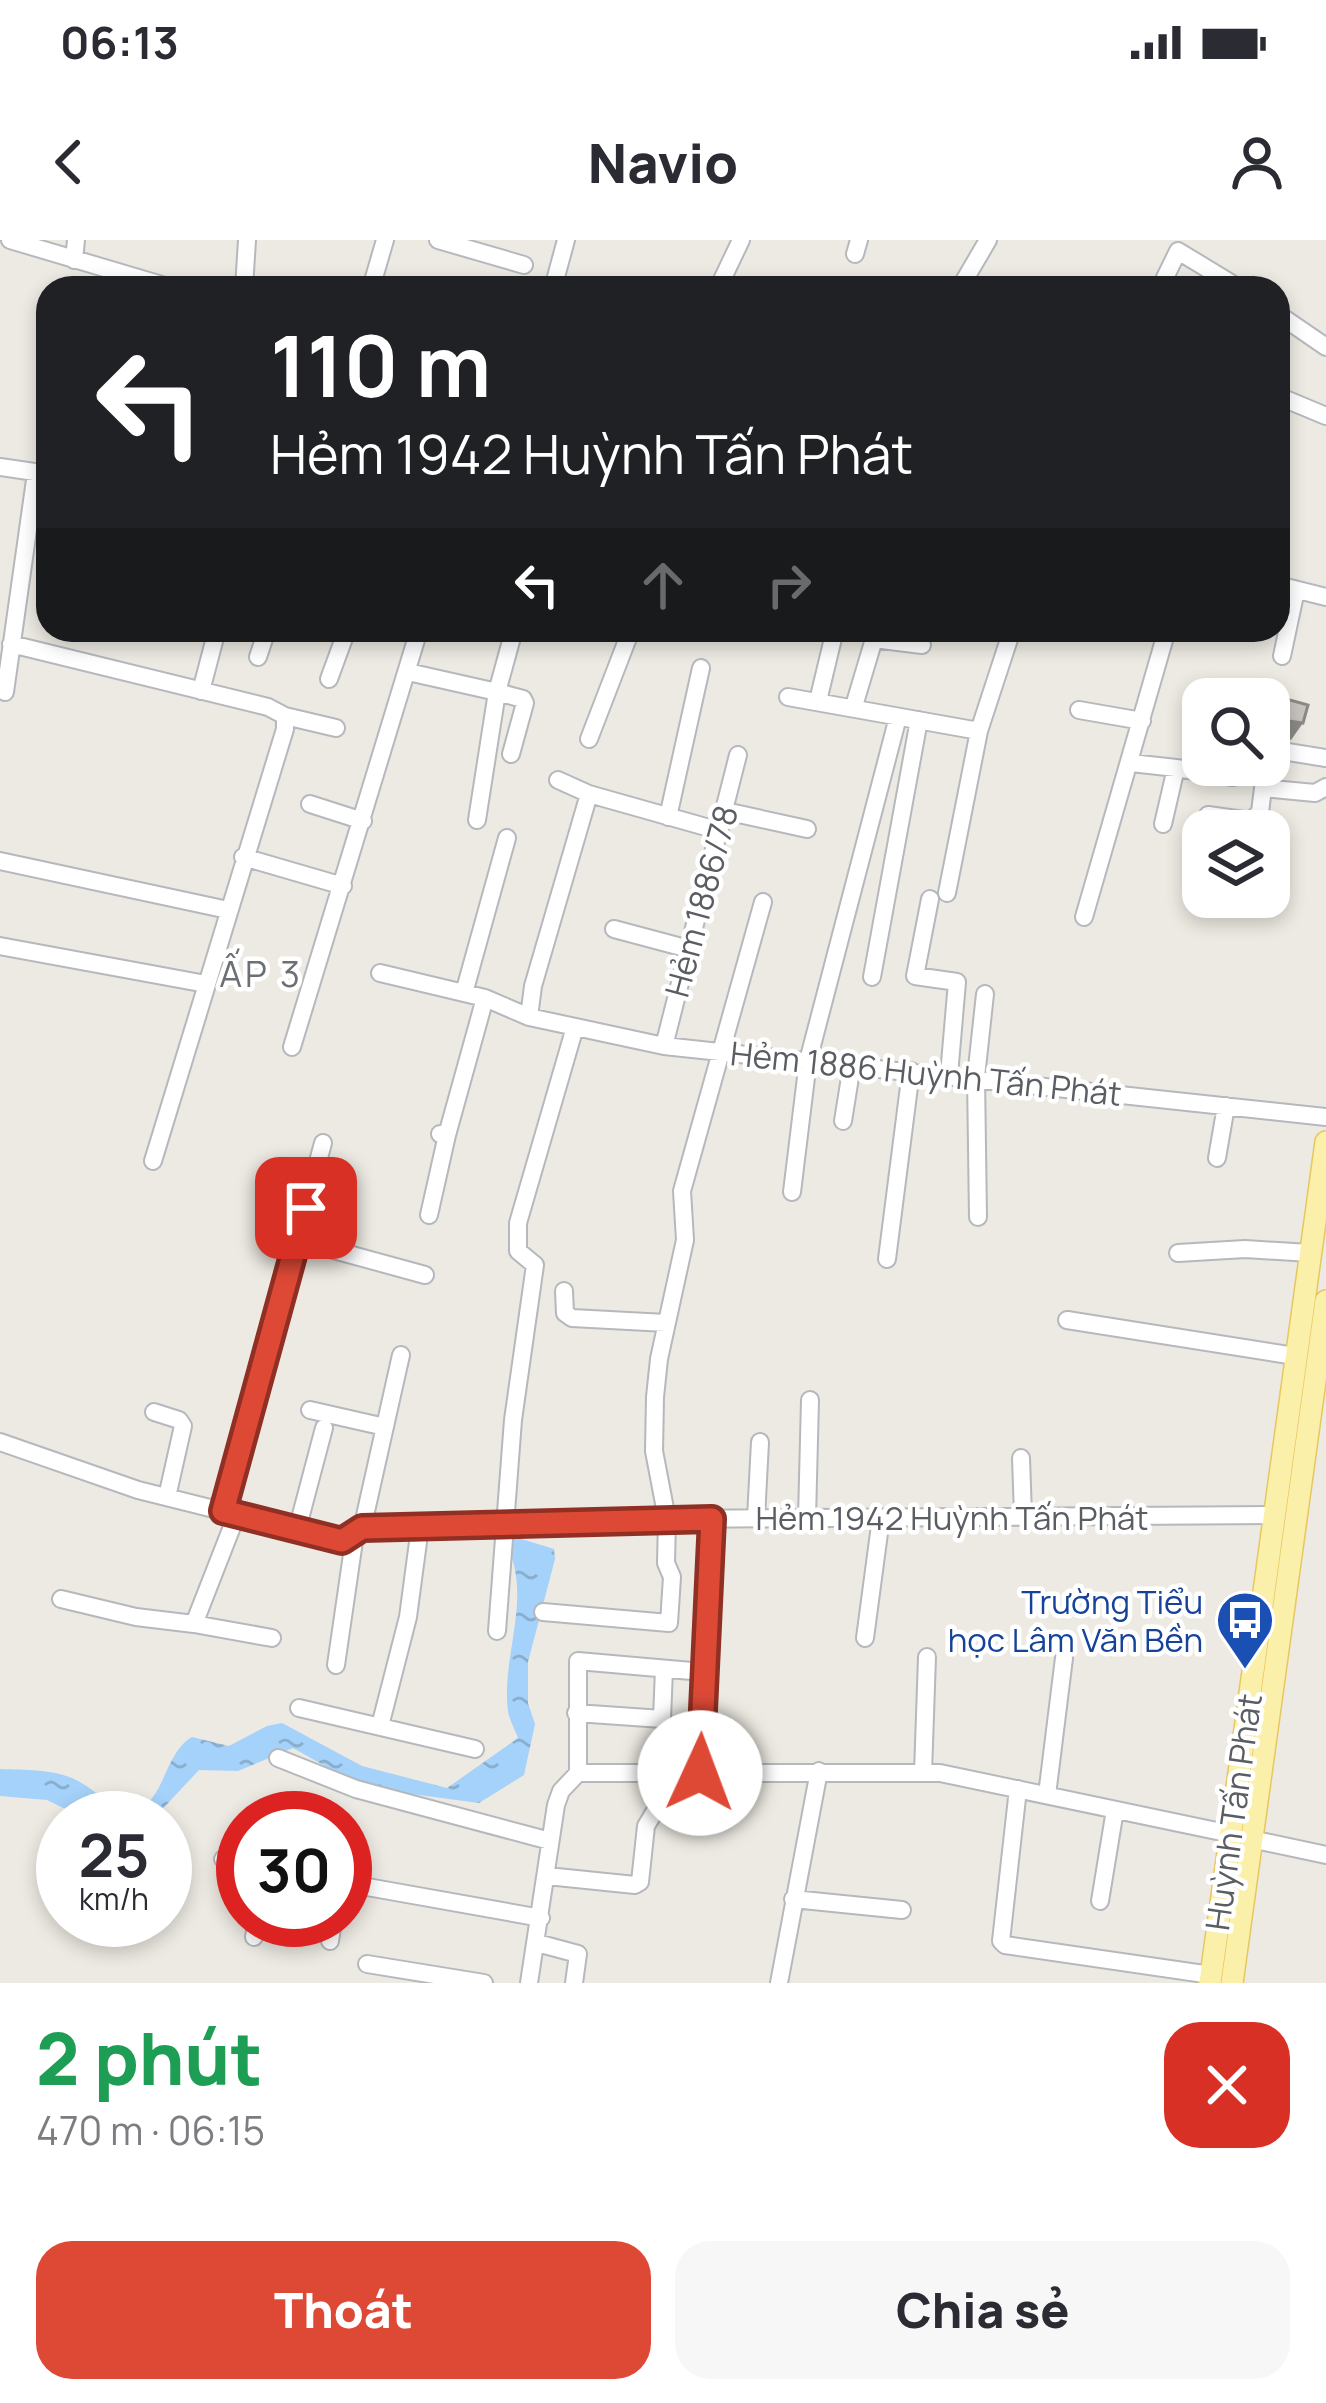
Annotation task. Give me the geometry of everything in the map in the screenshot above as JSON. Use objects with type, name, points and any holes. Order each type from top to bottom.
[{"type":"main road","name":"Huỳnh Tấn Phát","points":[[1218,1980],[1313,1358],[1310,1252],[1326,1142]]},
{"type":"main road","name":"Huỳnh Tấn Phát","points":[[1241,1837],[1275,1515],[1326,1301]]},
{"type":"street","points":[[10,240],[109,276]]},
{"type":"street","points":[[74,260],[76,240]]},
{"type":"street","points":[[245,276],[247,240]]},
{"type":"street","points":[[374,276],[385,240]]},
{"type":"street","points":[[438,240],[524,265]]},
{"type":"street","points":[[556,276],[566,240]]},
{"type":"street","points":[[725,276],[741,240]]},
{"type":"street","points":[[967,276],[988,240]]},
{"type":"street","points":[[1166,276],[1178,250],[1220,276]]},
{"type":"street","points":[[1290,322],[1326,347]]},
{"type":"street","points":[[1290,401],[1326,416]]},
{"type":"street","points":[[0,467],[36,473]]},
{"type":"street","points":[[5,692],[36,507]]},
{"type":"street","points":[[1290,589],[1326,597]]},
{"type":"street","points":[[201,691],[214,642]]},
{"type":"street","points":[[258,657],[263,642]]},
{"type":"street","points":[[329,679],[343,642]]},
{"type":"street","points":[[292,1047],[416,642]]},
{"type":"street","points":[[477,820],[497,692],[511,642]]},
{"type":"street","points":[[589,739],[626,642]]},
{"type":"street","points":[[818,701],[832,642]]},
{"type":"street","points":[[854,706],[873,642]]},
{"type":"street","points":[[898,642],[922,645]]},
{"type":"street","points":[[950,1075],[957,982],[915,976],[979,731],[1008,642]]},
{"type":"street","points":[[1084,917],[1164,642]]},
{"type":"street","points":[[1282,656],[1283,642]]},
{"type":"street","points":[[11,644],[268,707],[285,723],[336,728]]},
{"type":"street","points":[[668,817],[701,668]]},
{"type":"street","points":[[408,671],[524,701],[512,754]]},
{"type":"street","points":[[788,697],[979,731]]},
{"type":"street","points":[[1079,710],[1142,722]]},
{"type":"street","points":[[792,1192],[808,1060],[898,717]]},
{"type":"street","points":[[872,977],[919,720]]},
{"type":"street","points":[[154,1162],[285,723]]},
{"type":"street","points":[[1290,752],[1326,758]]},
{"type":"street","name":"Hẻm 1886/78","points":[[664,1046],[738,755]]},
{"type":"street","points":[[1132,763],[1182,769]]},
{"type":"street","points":[[1162,824],[1176,768]]},
{"type":"street","points":[[558,780],[589,794],[721,831]]},
{"type":"street","points":[[1260,810],[1263,788],[1316,793],[1326,787]]},
{"type":"street","points":[[529,1017],[533,986],[589,794]]},
{"type":"street","points":[[310,804],[363,820]]},
{"type":"street","points":[[725,812],[807,829]]},
{"type":"street","points":[[464,993],[507,838]]},
{"type":"street","points":[[243,857],[343,886]]},
{"type":"street","points":[[0,861],[228,910]]},
{"type":"street","points":[[543,1612],[668,1623],[672,1577],[666,1563],[667,1519],[654,1451],[659,1359],[685,1240],[682,1191],[763,902]]},
{"type":"street","points":[[614,929],[688,949]]},
{"type":"street","points":[[0,946],[206,984]]},
{"type":"street","name":"Hẻm 1886 Huỳnh Tấn Phát","points":[[380,973],[485,998],[529,1017],[664,1046],[1326,1117]]},
{"type":"street","points":[[978,1217],[976,1077],[985,994]]},
{"type":"street","points":[[429,1214],[444,1134],[485,998]]},
{"type":"street","points":[[497,1631],[513,1420],[535,1265],[517,1248],[518,1223],[575,1027]]},
{"type":"street","points":[[843,1121],[852,1065]]},
{"type":"street","points":[[887,1259],[911,1071]]},
{"type":"street","points":[[1217,1158],[1226,1106]]},
{"type":"street","points":[[194,1624],[230,1513],[323,1143]]},
{"type":"street","points":[[297,1240],[425,1275]]},
{"type":"street","points":[[1178,1253],[1310,1252]]},
{"type":"street","points":[[564,1291],[565,1313],[572,1318],[666,1323]]},
{"type":"street","points":[[1066,1320],[1313,1358]]},
{"type":"street","points":[[336,1664],[358,1531],[401,1355]]},
{"type":"street","points":[[807,1518],[810,1400]]},
{"type":"street","points":[[310,1409],[385,1427]]},
{"type":"street","points":[[154,1412],[179,1420],[183,1426],[167,1497]]},
{"type":"street","points":[[297,1530],[324,1428]]},
{"type":"street","name":"Hẻm 1942 Huỳnh Tấn Phát","points":[[0,1442],[167,1497],[342,1541],[358,1531],[667,1519],[1275,1515]]},
{"type":"street","points":[[756,1518],[760,1442]]},
{"type":"street","points":[[1021,1458],[1023,1515]]},
{"type":"street","points":[[865,1638],[880,1517]]},
{"type":"street","points":[[700,1773],[712,1519]]},
{"type":"street","points":[[380,1726],[407,1617],[420,1527]]},
{"type":"street","points":[[61,1599],[136,1617],[272,1637]]},
{"type":"street","points":[[922,1773],[927,1657]]},
{"type":"street","points":[[1046,1795],[1064,1658]]},
{"type":"street","points":[[530,1982],[550,1841],[562,1790],[578,1773],[578,1661],[703,1672]]},
{"type":"street","points":[[576,1713],[662,1718],[664,1669]]},
{"type":"street","points":[[299,1708],[475,1749]]},
{"type":"street","points":[[278,1758],[356,1789],[550,1841]]},
{"type":"street","points":[[779,1983],[819,1771]]},
{"type":"street","points":[[578,1773],[922,1773],[1326,1855]]},
{"type":"street","points":[[547,1876],[640,1882],[646,1826],[658,1806],[658,1773]]},
{"type":"street","points":[[1018,1789],[1001,1940],[1005,1945],[1218,1980]]},
{"type":"street","points":[[1100,1901],[1115,1810]]},
{"type":"street","points":[[372,1888],[541,1918]]},
{"type":"street","points":[[793,1899],[902,1910]]},
{"type":"street","points":[[537,1943],[578,1954],[578,1982]]},
{"type":"street","points":[[367,1964],[484,1983]]},
{"type":"water","points":[[512,1536],[554,1549],[555,1559],[528,1662],[528,1703],[535,1724],[524,1775],[479,1803],[381,1790],[341,1775],[293,1748],[238,1771],[199,1770],[179,1791],[156,1791],[176,1754],[192,1737],[229,1746],[282,1723],[362,1766],[447,1788],[518,1738],[507,1691],[517,1608],[515,1568],[508,1548]]},
{"type":"water","points":[[0,1769],[68,1776],[93,1791],[36,1791],[36,1799],[0,1796]]},
{"type":"building","points":[[1290,700],[1308,705],[1303,723],[1290,721]]},
{"type":"place","name":"Trường Tiểu học Lâm Văn Bền","points":[[1245,1671]]},
{"type":"district","name":"ẤP 3","points":[[261,973]]},
{"type":"route","points":[[306,1208],[223,1511],[342,1541],[362,1528],[712,1519],[700,1773]]}]
